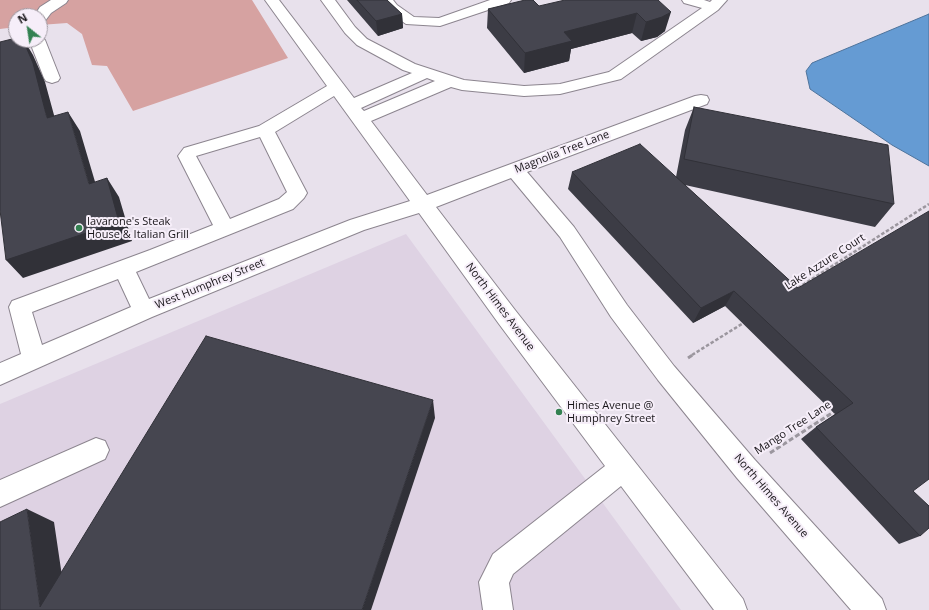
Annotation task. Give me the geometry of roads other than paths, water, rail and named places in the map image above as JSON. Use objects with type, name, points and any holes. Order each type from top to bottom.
[{"type":"street","points":[[48,8],[61,0]]},
{"type":"street","name":"North Himes Avenue","points":[[272,0],[507,317],[732,610]]},
{"type":"street","points":[[328,0],[350,30],[362,42],[408,67],[462,84],[524,91],[560,89],[615,76],[716,4]]},
{"type":"street","points":[[385,0],[392,8],[410,21],[440,22],[504,0]]},
{"type":"street","points":[[689,0],[716,4]]},
{"type":"street","points":[[39,48],[52,78]]},
{"type":"street","points":[[356,112],[426,73]]},
{"type":"street","points":[[356,112],[450,81]]},
{"type":"street","points":[[225,228],[188,156],[190,152],[265,130],[336,87]]},
{"type":"street","name":"Magnolia Tree Lane","points":[[424,204],[701,100]]},
{"type":"street","points":[[34,359],[20,307],[157,256],[286,204],[298,193],[265,130]]},
{"type":"street","name":"North Himes Avenue","points":[[515,170],[567,232],[619,311],[666,373],[746,469],[871,610]]},
{"type":"street","name":"West Humphrey Street","points":[[0,374],[144,311],[357,225],[424,204]]},
{"type":"street","points":[[123,268],[144,311]]},
{"type":"street","points":[[0,494],[96,450]]},
{"type":"street","points":[[498,610],[494,582],[503,564],[623,468]]},
{"type":"water","points":[[929,14],[929,166],[892,145],[810,89],[806,71],[812,63]]},
{"type":"place","name":"Iavarone's Steak House & Italian Grill","points":[[79,228]]},
{"type":"place","name":"Himes Avenue @ Humphrey Street","points":[[559,412]]}]
